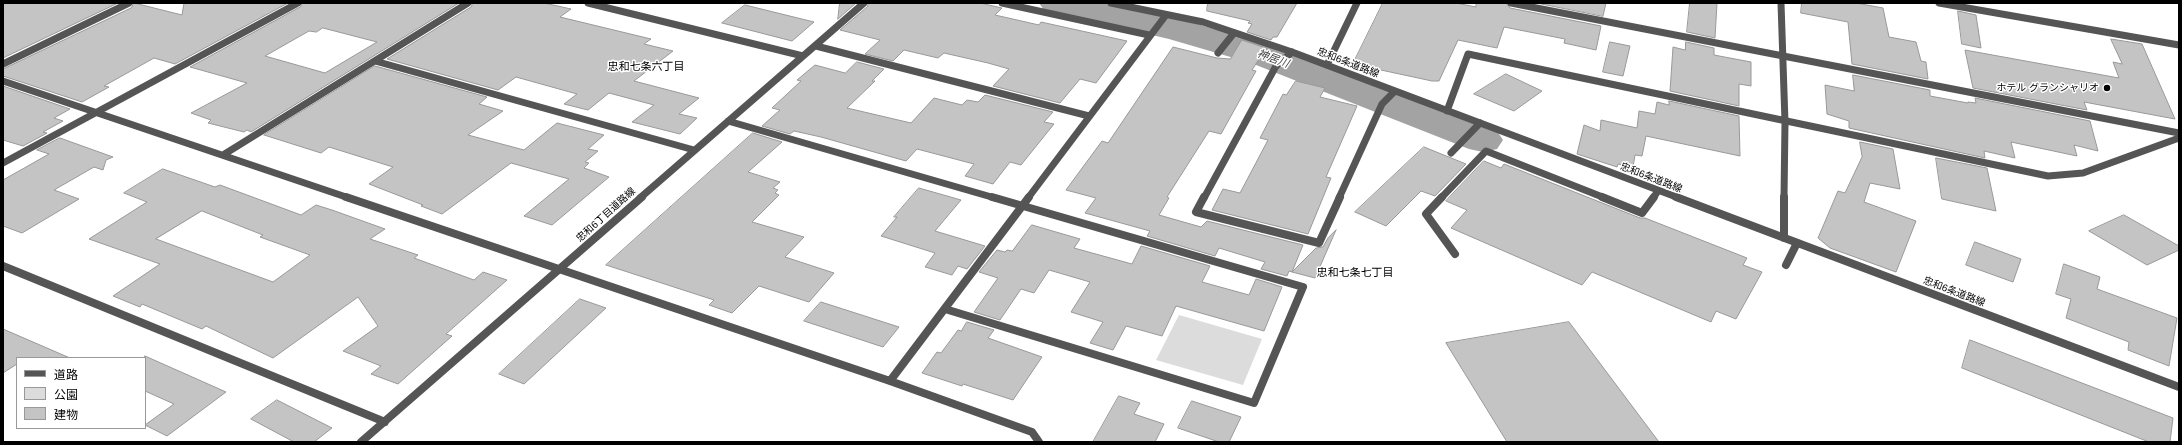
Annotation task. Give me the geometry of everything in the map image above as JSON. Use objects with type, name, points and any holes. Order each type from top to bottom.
[{"type":"street","points":[[3,64],[129,3]]},
{"type":"street","points":[[3,163],[298,3]]},
{"type":"street","points":[[223,155],[468,3]]},
{"type":"street","points":[[588,3],[803,56]]},
{"type":"street","name":"忠和6丁目道路線","points":[[361,442],[560,270],[694,150],[864,3]]},
{"type":"street","points":[[1002,3],[1151,33]]},
{"type":"street","name":"忠和6条道路線","points":[[1111,3],[1202,22],[1232,35],[1327,66],[1393,94],[1447,111],[1784,238],[1795,247],[2179,387]]},
{"type":"street","points":[[1327,66],[1357,3]]},
{"type":"street","points":[[1511,3],[2179,133]]},
{"type":"street","points":[[1781,3],[1785,122],[1784,238]]},
{"type":"street","points":[[1939,3],[2179,45]]},
{"type":"street","points":[[890,381],[1166,14]]},
{"type":"street","points":[[1219,51],[1232,35]]},
{"type":"street","points":[[816,46],[1089,116]]},
{"type":"street","points":[[1290,54],[1276,66],[1196,212],[1319,243],[1382,104],[1393,94]]},
{"type":"street","points":[[1447,111],[1468,54],[1785,122],[2048,176],[2083,173],[2179,138]]},
{"type":"street","points":[[375,61],[694,150]]},
{"type":"street","points":[[3,81],[890,381],[1032,432],[1039,442]]},
{"type":"street","points":[[728,121],[1303,287],[1254,403],[945,309]]},
{"type":"street","points":[[1451,153],[1480,124]]},
{"type":"street","points":[[1454,254],[1426,214],[1486,152],[1642,212],[1658,191]]},
{"type":"street","points":[[1786,265],[1795,247]]},
{"type":"street","points":[[3,266],[385,422]]},
{"type":"green space","points":[[1179,315],[1262,339],[1243,385],[1156,360]]},
{"type":"building","points":[[3,3],[118,3],[3,58]]},
{"type":"building","points":[[134,3],[182,15],[184,3],[288,3],[175,64],[154,58],[104,86],[109,87],[82,102],[3,76],[3,69],[131,8]]},
{"type":"building","points":[[303,3],[459,3],[251,132],[247,130],[244,132],[208,123],[211,120],[191,113],[247,83],[190,67],[300,7]],"holes":[[[323,28],[377,42],[325,73],[265,56],[309,31],[316,32]]]},
{"type":"building","points":[[473,3],[544,3],[571,9],[560,17],[651,39],[644,44],[673,51],[634,81],[699,98],[679,114],[697,118],[680,134],[632,122],[654,105],[609,93],[588,110],[564,104],[577,94],[516,77],[498,90],[387,59],[471,7]]},
{"type":"building","points":[[840,3],[856,3],[838,19]]},
{"type":"building","points":[[869,3],[980,3],[1002,8],[995,15],[1039,25],[1041,22],[1127,41],[1096,83],[1080,79],[1060,103],[993,86],[1009,69],[988,63],[944,53],[938,58],[904,50],[893,61],[865,54],[880,40],[840,30],[867,7]]},
{"type":"building","points":[[1208,3],[1297,3],[1277,37],[1273,37],[1271,40],[1247,32],[1252,24],[1248,23],[1250,21],[1207,11]]},
{"type":"building","points":[[1383,3],[1456,3],[1476,7],[1476,3],[1506,3],[1510,8],[1601,26],[1596,50],[1564,43],[1565,39],[1504,27],[1497,48],[1458,40],[1439,81],[1432,81],[1353,64]]},
{"type":"building","points":[[1537,3],[1606,3],[1603,16]]},
{"type":"building","points":[[1690,3],[1717,3],[1715,38],[1687,32]]},
{"type":"building","points":[[1802,3],[1856,3],[1883,8],[1889,37],[1916,42],[1921,61],[1926,62],[1928,79],[1852,64],[1848,22],[1801,13]]},
{"type":"building","points":[[745,5],[814,22],[792,41],[722,23]]},
{"type":"building","points":[[1958,11],[1976,15],[1981,48],[1962,44]]},
{"type":"building","points":[[2111,39],[2142,44],[2175,119],[2084,102],[2087,110],[1973,88],[1965,50],[2119,78],[2113,62],[2122,64]]},
{"type":"building","points":[[1242,40],[1266,48],[1252,70],[1256,71],[1221,134],[1209,131],[1167,197],[1169,198],[1159,215],[1201,227],[1207,221],[1303,245],[1292,272],[1289,271],[1287,276],[1261,269],[1265,262],[1219,248],[1215,256],[1147,236],[1150,231],[1085,213],[1096,198],[1066,190],[1102,141],[1108,143],[1173,47],[1217,58],[1230,59]]},
{"type":"building","points":[[1610,42],[1630,46],[1623,76],[1603,72]]},
{"type":"building","points":[[1686,42],[1714,48],[1714,55],[1751,62],[1751,86],[1739,84],[1739,106],[1670,91],[1673,47],[1685,50]]},
{"type":"building","points":[[857,62],[884,69],[872,81],[875,81],[847,108],[911,123],[934,98],[962,105],[967,100],[978,102],[985,95],[1053,112],[1044,122],[1054,124],[1021,165],[1010,162],[993,184],[965,176],[974,164],[917,149],[906,161],[821,137],[794,131],[790,134],[762,126],[780,110],[772,108],[801,81],[797,80],[815,65],[845,73]]},
{"type":"building","points":[[375,66],[487,97],[479,104],[503,111],[468,135],[524,150],[557,123],[604,135],[588,149],[598,151],[585,162],[589,163],[584,168],[609,177],[552,225],[524,216],[569,179],[511,163],[442,214],[369,184],[393,167],[329,147],[321,153],[264,135]]},
{"type":"building","points":[[1506,74],[1542,91],[1514,111],[1474,94]]},
{"type":"building","points":[[1853,75],[1930,90],[1930,96],[1968,103],[1976,103],[1975,98],[2090,121],[2098,151],[2074,145],[2077,156],[2011,142],[2015,158],[1984,151],[1985,158],[1849,128],[1849,121],[1827,114],[1825,85],[1854,91]]},
{"type":"building","points":[[1296,81],[1325,88],[1320,97],[1357,106],[1326,177],[1331,178],[1308,234],[1212,210],[1223,189],[1240,193],[1268,140],[1260,138],[1283,94],[1286,95]]},
{"type":"building","points":[[3,86],[70,109],[54,118],[63,121],[43,132],[47,133],[23,146],[3,140]]},
{"type":"building","points":[[1669,101],[1739,116],[1740,156],[1646,136],[1642,156],[1635,155],[1633,167],[1618,164],[1617,167],[1577,154],[1584,125],[1600,131],[1601,120],[1637,128],[1639,111],[1655,114],[1657,102],[1669,105]]},
{"type":"building","points":[[753,133],[782,142],[748,172],[780,182],[773,188],[778,190],[775,193],[779,195],[752,222],[804,237],[785,257],[834,273],[809,302],[759,286],[732,313],[709,305],[714,300],[606,265]]},
{"type":"building","points":[[60,138],[113,157],[106,160],[103,170],[94,167],[54,190],[79,199],[22,233],[3,226],[3,180],[49,154],[37,150]]},
{"type":"building","points":[[1860,142],[1893,149],[1900,189],[1870,183],[1864,202],[1916,221],[1896,272],[1830,248],[1818,238],[1838,191],[1845,193],[1862,157]]},
{"type":"building","points":[[1424,147],[1466,164],[1435,196],[1421,191],[1386,226],[1355,212]]},
{"type":"building","points":[[1936,158],[1987,168],[1996,211],[1942,199]]},
{"type":"building","points":[[1484,161],[1501,168],[1504,164],[1640,218],[1645,218],[1747,258],[1743,265],[1762,272],[1736,319],[1716,311],[1711,322],[1592,272],[1582,285],[1451,228],[1467,210],[1446,201]]},
{"type":"building","points":[[163,169],[215,187],[220,185],[301,215],[316,205],[332,210],[385,229],[370,239],[418,255],[414,258],[474,280],[483,272],[507,280],[446,334],[452,336],[398,384],[371,374],[381,366],[343,351],[378,326],[358,297],[273,358],[206,326],[202,329],[142,304],[140,307],[113,296],[160,264],[89,239],[147,202],[124,193]],"holes":[[[202,211],[263,235],[260,237],[310,255],[273,282],[156,239]]]},
{"type":"building","points":[[919,188],[961,200],[935,231],[985,246],[967,269],[958,266],[952,275],[925,267],[935,253],[881,236],[897,217],[894,217]]},
{"type":"building","points":[[2124,215],[2179,246],[2179,250],[2147,265],[2089,231]]},
{"type":"building","points":[[1032,225],[1080,239],[1074,248],[1132,264],[1141,246],[1210,266],[1202,282],[1249,295],[1256,279],[1282,287],[1264,331],[1176,306],[1162,336],[1126,326],[1113,350],[1090,343],[1103,322],[1071,312],[1090,282],[1049,270],[1034,293],[1021,289],[1000,320],[974,312],[998,278],[979,272],[997,250],[1005,252],[1007,250],[1012,251]]},
{"type":"building","points":[[1336,230],[1315,278],[1292,272],[1316,248],[1323,247],[1328,238]]},
{"type":"building","points":[[1975,242],[2021,259],[2013,282],[1966,265]]},
{"type":"building","points":[[2064,264],[2100,277],[2097,289],[2177,318],[2169,366],[2128,350],[2129,342],[2066,318],[2071,299],[2056,294]]},
{"type":"building","points":[[580,299],[606,308],[524,384],[499,374]]},
{"type":"building","points":[[821,302],[899,327],[883,347],[804,321]]},
{"type":"building","points":[[967,322],[994,330],[988,338],[1042,357],[1013,400],[922,373],[937,352],[941,353],[958,330],[961,331]]},
{"type":"building","points":[[1569,322],[1659,442],[1507,442],[1446,343]]},
{"type":"building","points":[[3,329],[68,357],[16,357],[16,365],[3,373]]},
{"type":"building","points":[[1970,340],[2173,418],[2170,442],[2149,442],[1962,368]]},
{"type":"building","points":[[145,357],[226,392],[167,436],[146,426],[174,404],[146,391]]},
{"type":"building","points":[[1119,396],[1140,403],[1134,414],[1164,424],[1155,442],[1093,442]]},
{"type":"building","points":[[277,400],[332,428],[314,442],[294,442],[251,419]]},
{"type":"building","points":[[1192,401],[1241,417],[1229,442],[1219,442],[1178,428]]},
{"type":"waterway","name":"神居川","points":[[1056,3],[1177,30],[1264,55],[1483,140]]},
{"type":"place","name":"ホテル グランシャリオ","points":[[2107,88]]},
{"type":"district","name":"忠和七条六丁目","points":[[646,67]]},
{"type":"district","name":"忠和七条七丁目","points":[[1355,273]]}]
